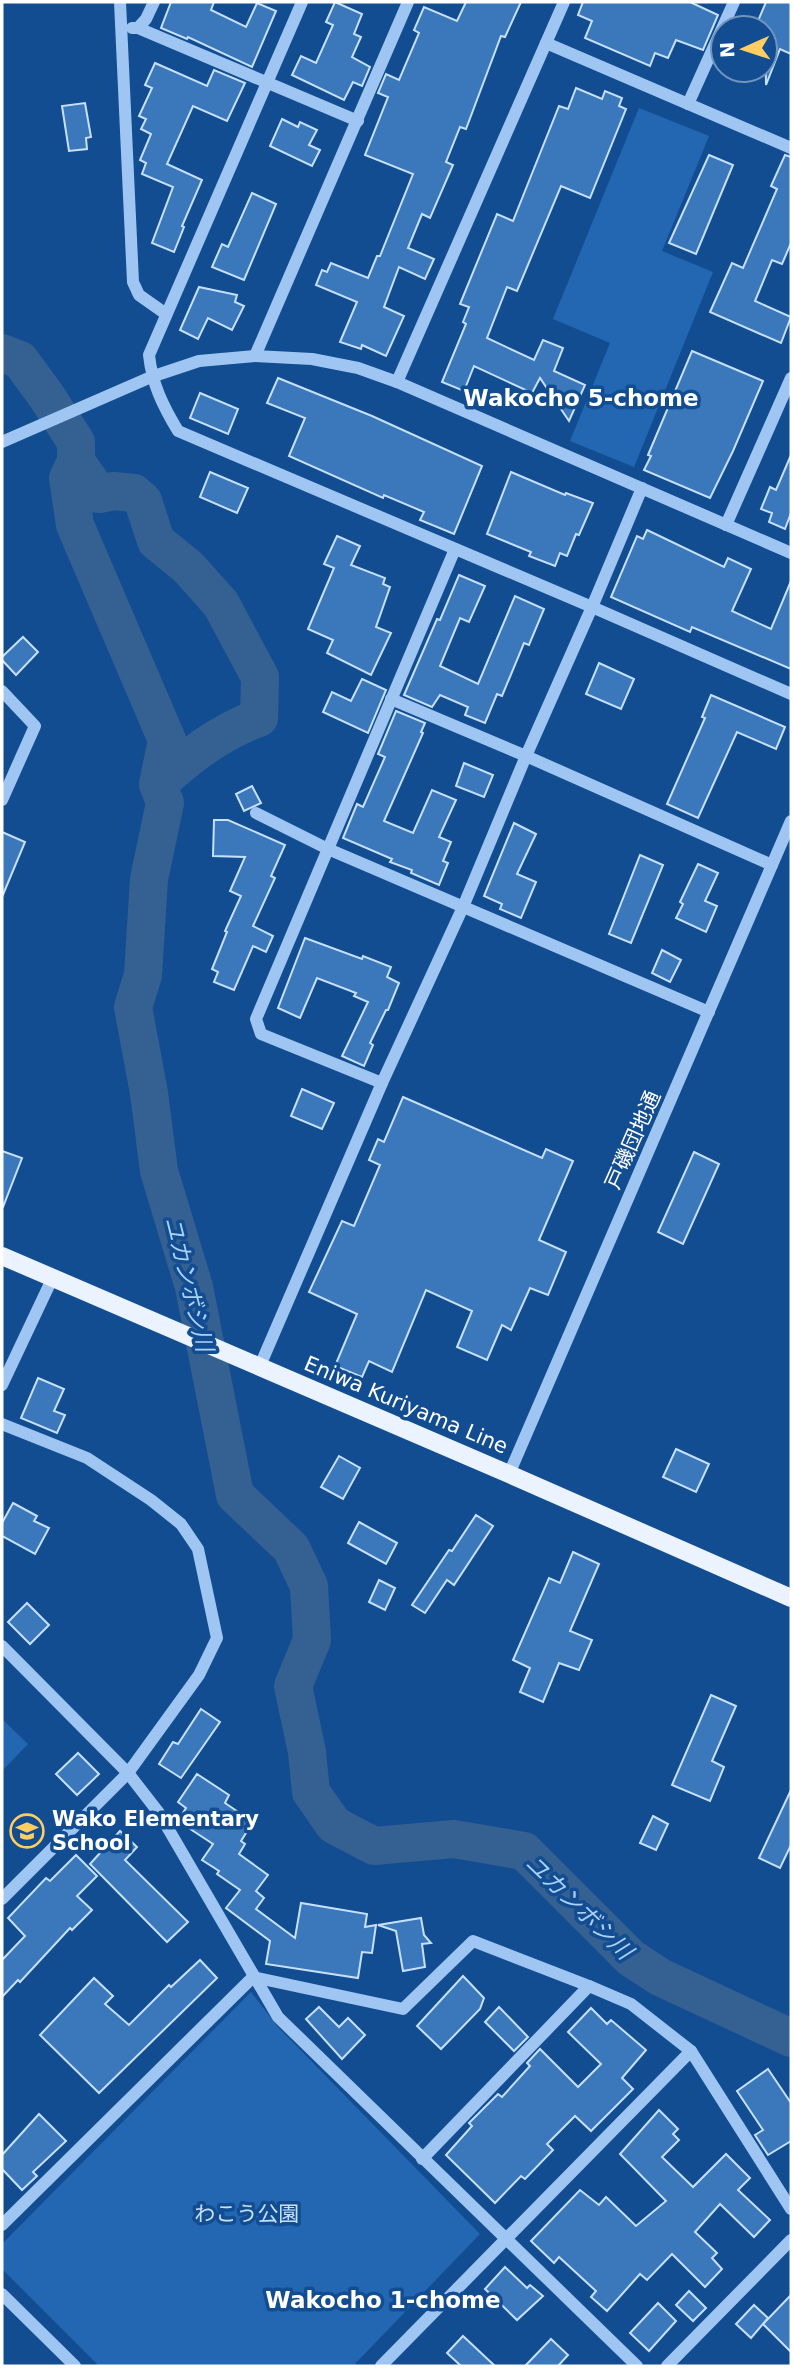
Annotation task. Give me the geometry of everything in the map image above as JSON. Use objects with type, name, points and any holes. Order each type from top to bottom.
[{"type":"main road","name":"Eniwa Kuriyama Line","points":[[2,1256],[791,1598]]},
{"type":"street","points":[[120,2],[133,282],[139,295],[166,314]]},
{"type":"street","points":[[138,28],[146,19],[153,2]]},
{"type":"street","points":[[302,2],[149,355],[151,377],[178,431],[791,694]]},
{"type":"street","points":[[255,356],[408,2]]},
{"type":"street","points":[[397,382],[564,2]]},
{"type":"street","points":[[688,104],[734,2]]},
{"type":"street","points":[[121,27],[138,28],[358,121]]},
{"type":"street","points":[[546,43],[791,148]]},
{"type":"street","points":[[2,442],[151,377],[199,361],[255,356],[312,359],[358,368],[397,382],[791,553]]},
{"type":"street","points":[[726,525],[791,379]]},
{"type":"street","points":[[253,1365],[463,907],[642,488]]},
{"type":"street","points":[[382,1083],[261,1034],[256,1019],[455,549]]},
{"type":"street","points":[[2,691],[35,726],[2,800]]},
{"type":"street","points":[[391,699],[526,755],[772,865]]},
{"type":"street","points":[[256,813],[328,849],[709,1012]]},
{"type":"street","name":"戸磯団地通","points":[[509,1474],[791,821]]},
{"type":"street","points":[[2,1385],[52,1277]]},
{"type":"street","points":[[2,1424],[87,1458],[151,1500],[181,1524],[198,1549],[217,1638],[199,1675],[128,1773],[2,1899]]},
{"type":"street","points":[[2,1646],[128,1773],[159,1813],[278,2017],[637,2366]]},
{"type":"street","points":[[253,1977],[403,2009],[472,1941],[631,2004],[691,2052],[791,2209]]},
{"type":"street","points":[[2,2225],[253,1977]]},
{"type":"street","points":[[422,2159],[589,1986]]},
{"type":"street","points":[[381,2366],[691,2052]]},
{"type":"street","points":[[667,2366],[791,2240]]},
{"type":"street","points":[[2,2294],[75,2366]]},
{"type":"green space","points":[[639,108],[709,136],[662,251],[713,272],[634,467],[570,441],[610,343],[553,319]]},
{"type":"green space","points":[[2,1719],[28,1744],[2,1771]]},
{"type":"green space","name":"わこう公園","points":[[251,1992],[278,2027],[480,2234],[353,2366],[99,2366],[2,2269],[2,2244]]},
{"type":"building","points":[[171,2],[214,2],[211,10],[246,27],[257,3],[276,11],[252,67],[188,37],[187,39],[161,28]]},
{"type":"building","points":[[335,2],[362,14],[354,34],[361,37],[352,57],[370,67],[362,86],[353,82],[344,100],[292,75],[301,56],[316,63],[333,25],[326,22]]},
{"type":"building","points":[[466,2],[521,2],[505,37],[501,36],[466,129],[460,127],[446,162],[453,165],[430,218],[422,214],[408,248],[434,259],[425,279],[399,267],[384,307],[404,316],[386,356],[362,345],[361,349],[340,342],[357,302],[316,285],[322,270],[327,272],[331,263],[368,278],[377,256],[380,256],[413,174],[365,155],[388,97],[378,93],[386,74],[399,80],[419,33],[414,30],[424,7],[457,21]]},
{"type":"building","points":[[583,2],[690,2],[716,14],[709,14],[709,36],[703,50],[676,40],[668,58],[655,53],[650,66],[585,38],[592,21],[578,15]]},
{"type":"building","points":[[766,2],[791,2],[791,54],[780,49],[779,52],[779,14],[761,14]]},
{"type":"building","points":[[155,63],[207,86],[214,70],[245,83],[227,121],[193,106],[167,164],[202,180],[174,252],[152,243],[173,187],[142,174],[146,163],[140,160],[151,134],[141,129],[146,119],[139,116],[152,88],[145,85]]},
{"type":"building","points":[[576,88],[602,99],[605,91],[622,98],[619,106],[626,109],[590,198],[561,186],[517,291],[507,287],[487,338],[534,360],[543,340],[563,348],[554,371],[585,385],[569,421],[540,378],[532,393],[474,366],[464,391],[442,382],[466,324],[463,322],[469,307],[460,304],[497,214],[513,221],[559,106],[568,109]]},
{"type":"building","points":[[85,103],[91,137],[86,138],[87,149],[69,151],[62,106]]},
{"type":"building","points":[[282,119],[298,127],[300,122],[317,130],[309,145],[320,150],[312,166],[270,146]]},
{"type":"building","points":[[709,155],[733,165],[696,254],[669,243]]},
{"type":"building","points":[[785,155],[791,157],[791,243],[782,264],[772,260],[755,301],[791,317],[781,343],[710,312],[732,263],[743,268],[777,189],[771,186]]},
{"type":"building","points":[[252,193],[276,204],[244,280],[212,267],[222,244],[228,247]]},
{"type":"building","points":[[199,287],[237,295],[235,302],[244,306],[232,330],[208,318],[198,339],[180,330]]},
{"type":"building","points":[[692,351],[763,381],[710,498],[644,470]]},
{"type":"building","points":[[278,378],[372,416],[482,466],[454,534],[420,520],[424,512],[384,495],[383,498],[289,456],[305,418],[267,403]]},
{"type":"building","points":[[200,393],[238,409],[228,434],[190,418]]},
{"type":"building","points":[[791,455],[791,513],[785,529],[769,522],[772,513],[761,509],[770,487],[776,490]]},
{"type":"building","points":[[210,472],[248,488],[237,513],[200,497]]},
{"type":"building","points":[[511,472],[565,495],[566,493],[593,503],[567,556],[560,553],[555,566],[529,556],[531,552],[487,534]]},
{"type":"building","points":[[647,530],[724,567],[728,558],[751,569],[732,611],[771,629],[791,581],[791,669],[692,627],[690,632],[611,597],[637,536],[643,539]]},
{"type":"building","points":[[337,536],[360,546],[351,565],[385,578],[383,584],[390,587],[376,627],[391,633],[371,675],[327,653],[333,640],[308,629],[334,568],[324,564]]},
{"type":"building","points":[[459,575],[485,586],[469,622],[460,618],[440,666],[478,684],[515,596],[544,609],[529,645],[524,643],[502,696],[497,694],[485,723],[465,715],[468,707],[440,695],[432,707],[404,695]]},
{"type":"building","points":[[23,637],[38,652],[16,675],[2,657]]},
{"type":"building","points":[[599,663],[634,679],[621,709],[586,694]]},
{"type":"building","points":[[362,679],[386,690],[368,733],[323,712],[332,692],[351,701]]},
{"type":"building","points":[[711,695],[785,727],[776,749],[737,732],[698,818],[667,804],[705,718],[702,717]]},
{"type":"building","points":[[396,711],[425,723],[384,821],[413,833],[432,790],[456,800],[439,837],[451,842],[443,861],[448,863],[439,885],[411,873],[412,870],[390,862],[392,859],[343,838],[357,804],[363,807],[385,757],[378,754]]},
{"type":"building","points":[[464,763],[493,775],[484,797],[456,786]]},
{"type":"building","points":[[252,786],[261,803],[244,811],[236,794]]},
{"type":"building","points":[[214,820],[228,820],[285,845],[271,876],[275,878],[253,926],[273,936],[266,952],[253,946],[234,990],[214,982],[218,972],[212,969],[241,896],[230,891],[245,857],[213,856]]},
{"type":"building","points":[[514,823],[536,834],[517,874],[536,882],[521,918],[500,909],[502,904],[484,896]]},
{"type":"building","points":[[2,832],[25,842],[2,897]]},
{"type":"building","points":[[640,855],[663,865],[631,943],[609,934]]},
{"type":"building","points":[[698,864],[718,873],[705,901],[717,906],[706,932],[676,918],[683,904],[680,902]]},
{"type":"building","points":[[305,938],[391,967],[387,977],[399,983],[370,1043],[373,1045],[364,1066],[342,1056],[368,1002],[354,996],[356,993],[317,978],[300,1018],[278,1008]]},
{"type":"building","points":[[662,950],[681,960],[670,982],[652,973]]},
{"type":"building","points":[[302,1089],[334,1103],[322,1129],[291,1116]]},
{"type":"building","points":[[403,1097],[542,1158],[546,1149],[573,1161],[539,1240],[566,1252],[548,1295],[530,1288],[511,1330],[502,1325],[487,1360],[457,1347],[472,1311],[426,1290],[392,1372],[369,1361],[362,1377],[335,1366],[357,1314],[309,1292],[342,1221],[354,1226],[380,1165],[369,1160],[378,1139],[384,1142]]},
{"type":"building","points":[[2,1151],[22,1158],[3,1207],[2,1207]]},
{"type":"building","points":[[694,1152],[719,1164],[683,1244],[658,1232]]},
{"type":"building","points":[[38,1378],[64,1389],[54,1411],[65,1415],[57,1433],[21,1418]]},
{"type":"building","points":[[676,1449],[709,1464],[696,1492],[663,1477]]},
{"type":"building","points":[[339,1456],[360,1468],[343,1499],[321,1487]]},
{"type":"building","points":[[13,1503],[37,1516],[34,1521],[49,1528],[35,1554],[2,1536],[2,1523]]},
{"type":"building","points":[[476,1515],[493,1526],[454,1585],[447,1580],[425,1613],[412,1605]]},
{"type":"building","points":[[359,1522],[397,1543],[386,1564],[348,1543]]},
{"type":"building","points":[[573,1552],[599,1564],[570,1631],[592,1640],[579,1670],[559,1663],[543,1702],[520,1692],[530,1668],[513,1660],[549,1578],[560,1583]]},
{"type":"building","points":[[379,1580],[395,1588],[385,1610],[369,1602]]},
{"type":"building","points":[[27,1603],[49,1625],[30,1644],[8,1622]]},
{"type":"building","points":[[711,1695],[736,1706],[712,1761],[724,1767],[710,1801],[672,1785]]},
{"type":"building","points":[[201,1709],[220,1722],[181,1778],[159,1764],[173,1742],[178,1744]]},
{"type":"building","points":[[78,1753],[99,1774],[77,1795],[56,1774]]},
{"type":"building","points":[[197,1774],[229,1795],[225,1803],[253,1822],[241,1841],[245,1844],[239,1854],[268,1875],[256,1891],[264,1898],[256,1909],[295,1938],[301,1903],[367,1914],[365,1927],[376,1925],[372,1953],[362,1952],[358,1978],[266,1964],[270,1941],[226,1908],[240,1890],[202,1860],[213,1844],[178,1821],[186,1808],[178,1802]]},
{"type":"building","points":[[791,1790],[791,1845],[780,1868],[759,1858]]},
{"type":"building","points":[[653,1816],[668,1824],[656,1850],[640,1843]]},
{"type":"building","points":[[120,1831],[137,1847],[125,1860],[188,1922],[167,1942],[90,1864]]},
{"type":"building","points":[[76,1855],[97,1876],[77,1896],[92,1910],[72,1930],[70,1928],[20,1982],[18,1980],[2,1997],[2,1960],[25,1936],[8,1918],[46,1878],[50,1881]]},
{"type":"building","points":[[421,1918],[424,1935],[431,1943],[422,1944],[425,1967],[403,1971],[396,1931],[378,1925]]},
{"type":"building","points":[[200,1960],[217,1978],[99,2093],[40,2035],[94,1978],[113,1996],[105,2004],[129,2025],[169,1985],[171,1987]]},
{"type":"building","points":[[463,1976],[484,1998],[480,2009],[441,2049],[417,2026]]},
{"type":"building","points":[[319,2007],[339,2027],[348,2018],[365,2035],[342,2059],[306,2019]]},
{"type":"building","points":[[499,2007],[528,2037],[514,2051],[485,2022]]},
{"type":"building","points":[[591,2008],[607,2024],[611,2020],[646,2050],[622,2078],[633,2089],[591,2131],[575,2116],[547,2144],[553,2150],[525,2179],[521,2176],[495,2203],[446,2155],[472,2126],[469,2123],[498,2094],[502,2097],[530,2066],[527,2063],[540,2049],[578,2087],[601,2064],[568,2032]]},
{"type":"building","points":[[768,2069],[791,2103],[791,2141],[768,2155],[755,2135],[763,2130],[737,2091]]},
{"type":"building","points":[[659,2110],[678,2129],[673,2134],[679,2140],[662,2157],[693,2187],[726,2154],[750,2178],[738,2190],[770,2220],[754,2237],[720,2204],[695,2232],[717,2253],[712,2258],[722,2269],[705,2287],[672,2254],[647,2280],[640,2274],[607,2311],[591,2297],[596,2291],[559,2257],[554,2263],[531,2241],[580,2190],[599,2205],[606,2197],[636,2226],[666,2201],[620,2154]]},
{"type":"building","points":[[39,2114],[66,2141],[33,2172],[37,2176],[22,2190],[2,2169],[2,2155]]},
{"type":"building","points":[[505,2267],[527,2288],[530,2285],[543,2296],[517,2320],[485,2289]]},
{"type":"building","points":[[689,2291],[706,2308],[693,2321],[676,2305]]},
{"type":"building","points":[[791,2295],[791,2352],[763,2324]]},
{"type":"building","points":[[658,2303],[676,2321],[649,2351],[630,2333]]},
{"type":"building","points":[[754,2305],[768,2318],[751,2338],[736,2324]]},
{"type":"building","points":[[463,2336],[495,2366],[461,2366],[447,2353]]},
{"type":"building","points":[[551,2339],[568,2355],[558,2366],[525,2366]]},
{"type":"waterway","name":"ユカンボシ川","points":[[2,353],[20,360],[47,397],[76,442],[76,461],[99,494],[114,491],[134,493],[143,501],[156,541],[188,567],[221,604],[260,677],[259,718],[231,730],[206,746],[158,784],[165,803],[149,879],[143,975],[133,1007],[149,1093],[159,1171],[194,1287],[235,1495],[291,1548],[309,1586],[312,1640],[293,1686],[307,1752],[311,1792],[334,1825],[374,1846],[454,1839],[524,1851],[631,1958],[660,1977],[791,2038]]},
{"type":"waterway","points":[[76,461],[68,478],[75,525],[167,740],[158,784]]},
{"type":"place","name":"Wako Elementary School","points":[[27,1831]]},
{"type":"district","name":"Wakocho 5-chome","points":[[581,398]]},
{"type":"district","name":"Wakocho 1-chome","points":[[383,2300]]}]
